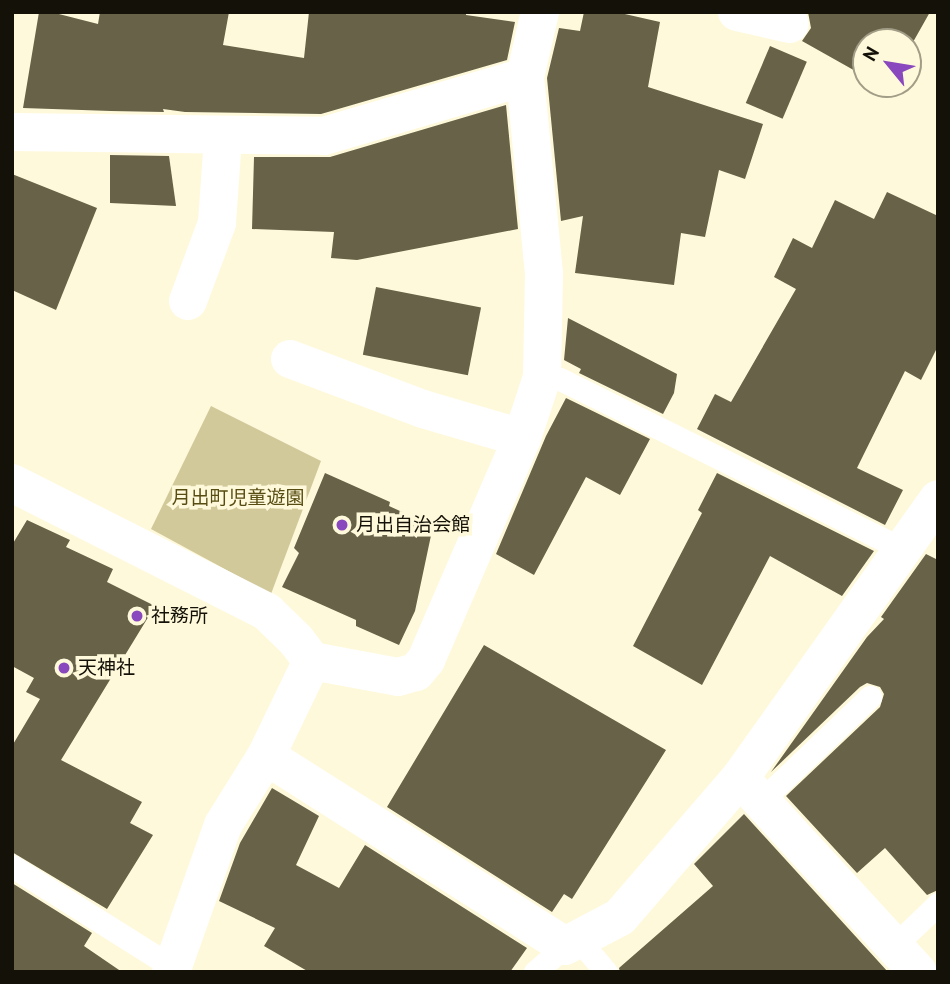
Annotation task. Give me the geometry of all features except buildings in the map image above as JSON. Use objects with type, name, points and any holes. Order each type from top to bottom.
[{"type":"street","points":[[12,482],[267,612],[296,640],[312,662],[398,677],[416,672],[426,660],[522,438],[542,377],[544,274],[525,78],[540,12]]},
{"type":"street","points":[[737,12],[790,24]]},
{"type":"street","points":[[12,132],[223,137],[324,136],[525,78]]},
{"type":"street","points":[[188,301],[217,223],[223,137]]},
{"type":"street","points":[[290,359],[423,409],[522,438]]},
{"type":"street","points":[[266,756],[572,942],[620,917],[751,789],[924,529]]},
{"type":"street","points":[[173,970],[223,825],[266,756],[312,662]]},
{"type":"street","points":[[751,789],[906,959]]},
{"type":"lane","points":[[560,379],[924,529]]},
{"type":"lane","points":[[751,789],[870,697]]},
{"type":"lane","points":[[12,866],[173,970]]},
{"type":"lane","points":[[906,959],[938,904]]},
{"type":"lane","points":[[535,972],[572,942],[606,972]]},
{"type":"green space","name":"月出町児童遊園","points":[[211,406],[321,461],[271,594],[151,529]]},
{"type":"place","name":"月出自治会館","points":[[342,525]]},
{"type":"place","name":"社務所","points":[[137,616]]},
{"type":"place","name":"天神社","points":[[64,668]]}]
